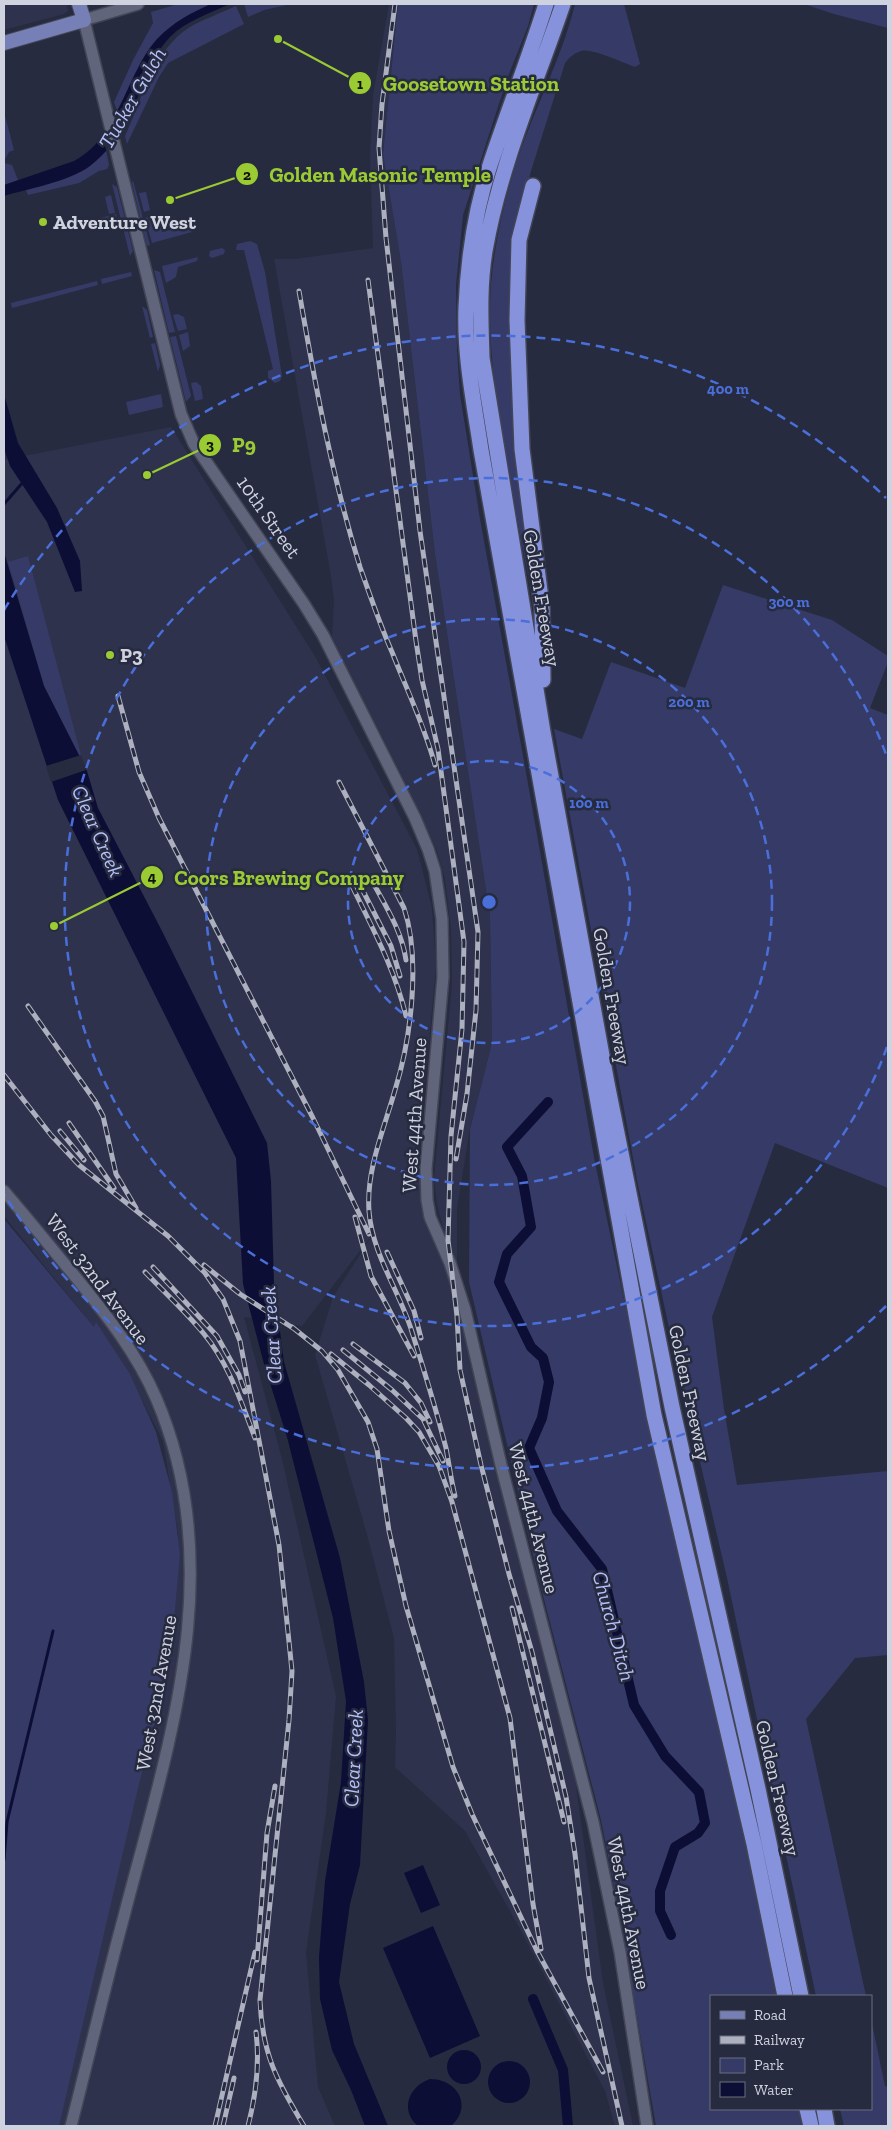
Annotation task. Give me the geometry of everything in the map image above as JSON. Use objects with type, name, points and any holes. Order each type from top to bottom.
[{"type":"highway","name":"Golden Freeway","points":[[546,4],[489,166],[478,210],[470,253],[466,308],[468,356],[492,518],[654,1415],[754,1844],[785,1995]]},
{"type":"highway","name":"Golden Freeway","points":[[563,4],[504,166],[485,253],[481,302],[482,358],[543,732],[607,1083],[672,1407],[758,1790],[801,1995]]},
{"type":"highway","points":[[532,186],[519,240],[517,339],[523,456],[542,607],[543,732]]},
{"type":"highway","points":[[807,2110],[811,2126]]},
{"type":"highway","points":[[824,2110],[828,2126]]},
{"type":"main road","name":"10th Street","points":[[79,4],[84,20]]},
{"type":"main road","points":[[4,43],[84,20]]},
{"type":"street","points":[[84,20],[138,4]]},
{"type":"street","name":"10th Street","points":[[84,20],[180,414],[206,463],[304,604],[339,665],[415,818],[428,849],[434,871],[442,919]]},
{"type":"street","name":"West 44th Avenue","points":[[442,919],[443,977],[426,1169],[426,1200],[430,1217],[450,1264],[465,1310],[501,1465],[593,1822],[620,1952],[647,2126]]},
{"type":"street","name":"West 32nd Avenue","points":[[4,1191],[109,1319],[143,1372],[156,1398],[177,1462],[187,1506],[190,1537],[190,1593],[185,1654],[164,1765],[70,2126]]},
{"type":"shaded area","points":[[4,4],[67,4],[68,11],[64,14],[4,30]]},
{"type":"shaded area","points":[[389,4],[398,4],[383,154],[401,262],[435,554],[490,916],[492,1043],[470,1128],[457,1209],[457,1290],[572,1756],[603,1983],[633,2126],[615,2126],[605,2091],[520,1929],[465,1831],[395,1767],[394,1638],[366,1531],[315,1355],[333,1297],[373,1234],[302,1326],[244,1317],[282,1459],[336,1696],[326,1813],[306,1952],[318,2087],[335,2126],[46,2126],[170,1664],[178,1534],[163,1441],[123,1363],[4,1216],[4,460],[171,427],[316,658],[417,849],[432,908],[436,967],[418,1159],[443,1259],[444,1233],[437,1203],[434,1178],[452,984],[451,929],[445,879],[436,848],[332,637],[334,600],[331,576],[274,259],[295,259],[373,248],[370,155],[373,95]]},
{"type":"green space","points":[[178,4],[211,4],[191,14],[163,35],[144,60],[117,111],[114,102],[133,60],[153,23],[151,12]]},
{"type":"green space","points":[[244,4],[292,4],[264,10],[248,17]]},
{"type":"green space","points":[[398,4],[534,4],[528,26],[507,79],[463,215],[456,285],[460,395],[480,519],[595,1163],[643,1389],[728,1753],[776,1995],[710,1995],[710,2110],[800,2110],[803,2126],[656,2126],[601,1820],[537,1572],[469,1282],[470,1129],[492,1043],[490,916],[435,554],[401,262],[383,154]]},
{"type":"green space","points":[[575,4],[624,4],[640,64],[635,67],[586,51],[576,53],[565,63],[531,171],[517,229],[536,610],[520,534],[495,387],[490,336],[491,285],[499,229],[513,174],[562,47]]},
{"type":"green space","points":[[804,4],[888,4],[888,28],[834,14]]},
{"type":"green space","points":[[236,6],[244,24],[168,63],[159,77],[127,144],[125,136],[143,91],[167,49],[177,37],[190,27]]},
{"type":"green space","points":[[4,112],[14,150],[9,152],[4,161]]},
{"type":"green space","points":[[106,150],[109,165],[107,169],[99,171],[79,183],[28,195],[26,190],[59,180],[80,171],[99,158]]},
{"type":"green space","points":[[4,163],[12,165],[18,180],[4,185]]},
{"type":"green space","points":[[133,180],[150,245],[147,246],[132,183]]},
{"type":"green space","points":[[112,184],[117,187],[133,251],[130,256]]},
{"type":"green space","points":[[146,192],[150,210],[144,212],[139,193]]},
{"type":"green space","points":[[111,195],[115,213],[109,214],[105,197]]},
{"type":"green space","points":[[116,214],[118,224],[91,230],[88,221]]},
{"type":"green space","points":[[157,215],[162,232],[190,225],[192,232],[152,243],[145,218]]},
{"type":"green space","points":[[250,241],[257,244],[265,272],[282,376],[280,381],[275,383],[268,378],[268,371],[273,369],[244,250],[236,250],[237,244]]},
{"type":"green space","points":[[222,248],[225,250],[224,254],[212,258],[209,256],[210,251]]},
{"type":"green space","points":[[198,257],[197,261],[178,267],[176,277],[166,283],[162,266]]},
{"type":"green space","points":[[154,270],[160,272],[175,332],[169,333]]},
{"type":"green space","points":[[131,272],[132,276],[102,284],[101,279]]},
{"type":"green space","points":[[97,281],[98,285],[12,308],[11,303]]},
{"type":"green space","points":[[142,306],[147,310],[153,337],[150,338]]},
{"type":"green space","points":[[178,314],[184,317],[187,329],[178,331],[173,315]]},
{"type":"green space","points":[[188,332],[190,346],[183,351],[179,335]]},
{"type":"green space","points":[[176,336],[191,396],[186,402],[170,337]]},
{"type":"green space","points":[[155,343],[160,365],[158,372],[151,344]]},
{"type":"green space","points":[[196,382],[201,386],[203,399],[195,401],[191,383]]},
{"type":"green space","points":[[161,394],[163,407],[129,415],[126,402]]},
{"type":"green space","points":[[28,556],[81,755],[79,755],[44,686],[8,562]]},
{"type":"green space","points":[[723,585],[832,620],[888,656],[888,662],[870,708],[888,715],[888,1188],[775,1143],[712,1317],[724,1409],[737,1485],[888,1471],[888,1655],[855,1658],[806,1719],[866,1995],[816,1995],[727,1578],[638,1185],[554,729],[582,739],[611,662],[685,688]]},
{"type":"green space","points":[[4,1219],[94,1327],[96,1322],[130,1374],[156,1432],[172,1492],[180,1554],[170,1664],[138,1788],[59,2126],[4,2126]]},
{"type":"green space","points":[[872,2024],[885,2086],[888,2087],[888,2126],[844,2126],[840,2110],[872,2110]]},
{"type":"water","name":"Tucker Gulch","points":[[211,4],[230,4],[206,14],[176,31],[162,46],[146,76],[134,108],[122,132],[96,161],[81,172],[71,176],[4,196],[4,185],[74,161],[89,150],[102,137],[112,121],[137,70],[157,39],[182,18]]},
{"type":"water","points":[[4,394],[18,443],[57,508],[80,561],[82,591],[75,592],[47,522],[10,466],[4,448]]},
{"type":"water","name":"Clear Creek","points":[[4,552],[44,686],[87,771],[98,808],[162,931],[267,1143],[271,1181],[274,1284],[284,1362],[340,1558],[364,1682],[368,1720],[360,1865],[350,1904],[339,1982],[354,2044],[388,2126],[365,2126],[332,2050],[320,1999],[319,1957],[325,1881],[341,1782],[346,1701],[333,1618],[287,1437],[264,1364],[243,1284],[236,1158],[58,800],[4,636]]},
{"type":"water","points":[[423,1865],[440,1905],[421,1913],[404,1873]]},
{"type":"water","points":[[433,1926],[480,2036],[430,2058],[383,1948]]},
{"type":"water","points":[[464,2050],[476,2055],[481,2067],[476,2079],[464,2084],[452,2079],[447,2067],[452,2055]]},
{"type":"water","points":[[509,2061],[524,2067],[530,2082],[524,2097],[509,2103],[494,2097],[488,2082],[494,2067]]},
{"type":"water","points":[[430,2079],[440,2080],[448,2084],[459,2095],[461,2111],[458,2119],[451,2126],[418,2126],[412,2120],[408,2106],[409,2099],[417,2087]]},
{"type":"pier","points":[[117,111],[123,134],[107,153],[101,133]]},
{"type":"pier","points":[[81,755],[86,770],[51,782],[46,766]]},
{"type":"waterway","points":[[4,504],[24,481]]},
{"type":"waterway","name":"Church Ditch","points":[[548,1102],[507,1147],[522,1176],[531,1227],[507,1254],[499,1282],[531,1347],[543,1358],[549,1382],[542,1418],[529,1448],[557,1511],[602,1569],[634,1705],[665,1756],[699,1792],[705,1823],[698,1833],[675,1847],[660,1891],[660,1911],[671,1935]]},
{"type":"waterway","points":[[4,1860],[7,1822],[53,1631]]},
{"type":"waterway","points":[[533,1999],[563,2070],[568,2126]]},
{"type":"railway","points":[[395,4],[382,104],[379,148],[386,238],[420,531],[478,932],[476,1010],[467,1094],[456,1159]]},
{"type":"railway","points":[[368,280],[416,641],[422,680],[438,749],[464,942],[462,1029],[451,1136],[448,1240],[457,1316],[460,1370],[481,1465],[509,1574],[532,1652],[566,1797],[575,1854],[589,1978],[622,2126]]},
{"type":"railway","points":[[299,291],[325,430],[350,533],[375,610],[421,722],[435,765]]},
{"type":"railway","points":[[118,696],[139,772],[159,818],[313,1118],[369,1234]]},
{"type":"railway","points":[[339,782],[404,908],[409,928],[413,975],[406,1047],[373,1165],[370,1180],[369,1211],[375,1242],[407,1317],[425,1375],[446,1448],[455,1496]]},
{"type":"railway","points":[[371,879],[397,928],[406,960]]},
{"type":"railway","points":[[352,886],[390,966],[406,1016]]},
{"type":"railway","points":[[361,887],[391,946],[400,976]]},
{"type":"railway","points":[[28,1006],[95,1101],[103,1116],[116,1174],[136,1208]]},
{"type":"railway","points":[[4,1075],[51,1135],[79,1165],[168,1236],[205,1273],[223,1299],[240,1341],[279,1545],[292,1671],[289,1720],[260,2000],[261,2019],[268,2052],[279,2081],[304,2126]]},
{"type":"railway","points":[[69,1123],[114,1188]]},
{"type":"railway","points":[[60,1131],[84,1160]]},
{"type":"railway","points":[[355,1217],[371,1276],[414,1356]]},
{"type":"railway","points":[[387,1252],[414,1311],[421,1338]]},
{"type":"railway","points":[[204,1265],[240,1294],[296,1330]]},
{"type":"railway","points":[[153,1267],[217,1336],[239,1375],[245,1392]]},
{"type":"railway","points":[[145,1272],[190,1318],[221,1358],[234,1384],[255,1438]]},
{"type":"railway","points":[[292,1327],[322,1351],[338,1370],[368,1422],[377,1449],[389,1531],[406,1606],[453,1767],[472,1814],[537,1951],[603,2072]]},
{"type":"railway","points":[[353,1344],[405,1383],[421,1403],[430,1422]]},
{"type":"railway","points":[[343,1350],[392,1390],[423,1419],[443,1461]]},
{"type":"railway","points":[[331,1354],[369,1385],[419,1432],[439,1466],[452,1502],[510,1718],[533,1904],[541,1949]]},
{"type":"railway","points":[[512,1608],[564,1822]]},
{"type":"railway","points":[[257,1960],[267,1833],[275,1786]]},
{"type":"railway","points":[[215,2126],[255,1952]]},
{"type":"railway","points":[[248,2126],[256,2080],[258,2056],[256,2032]]},
{"type":"railway","points":[[223,2126],[234,2078]]},
{"type":"place","name":"Goosetown Station","points":[[278,39]]},
{"type":"place","name":"Golden Masonic Temple","points":[[170,200]]},
{"type":"place","name":"Adventure West","points":[[43,222]]},
{"type":"place","name":"P9","points":[[147,475]]},
{"type":"place","name":"P3","points":[[110,655]]},
{"type":"place","name":"Coors Brewing Company","points":[[54,926]]}]
